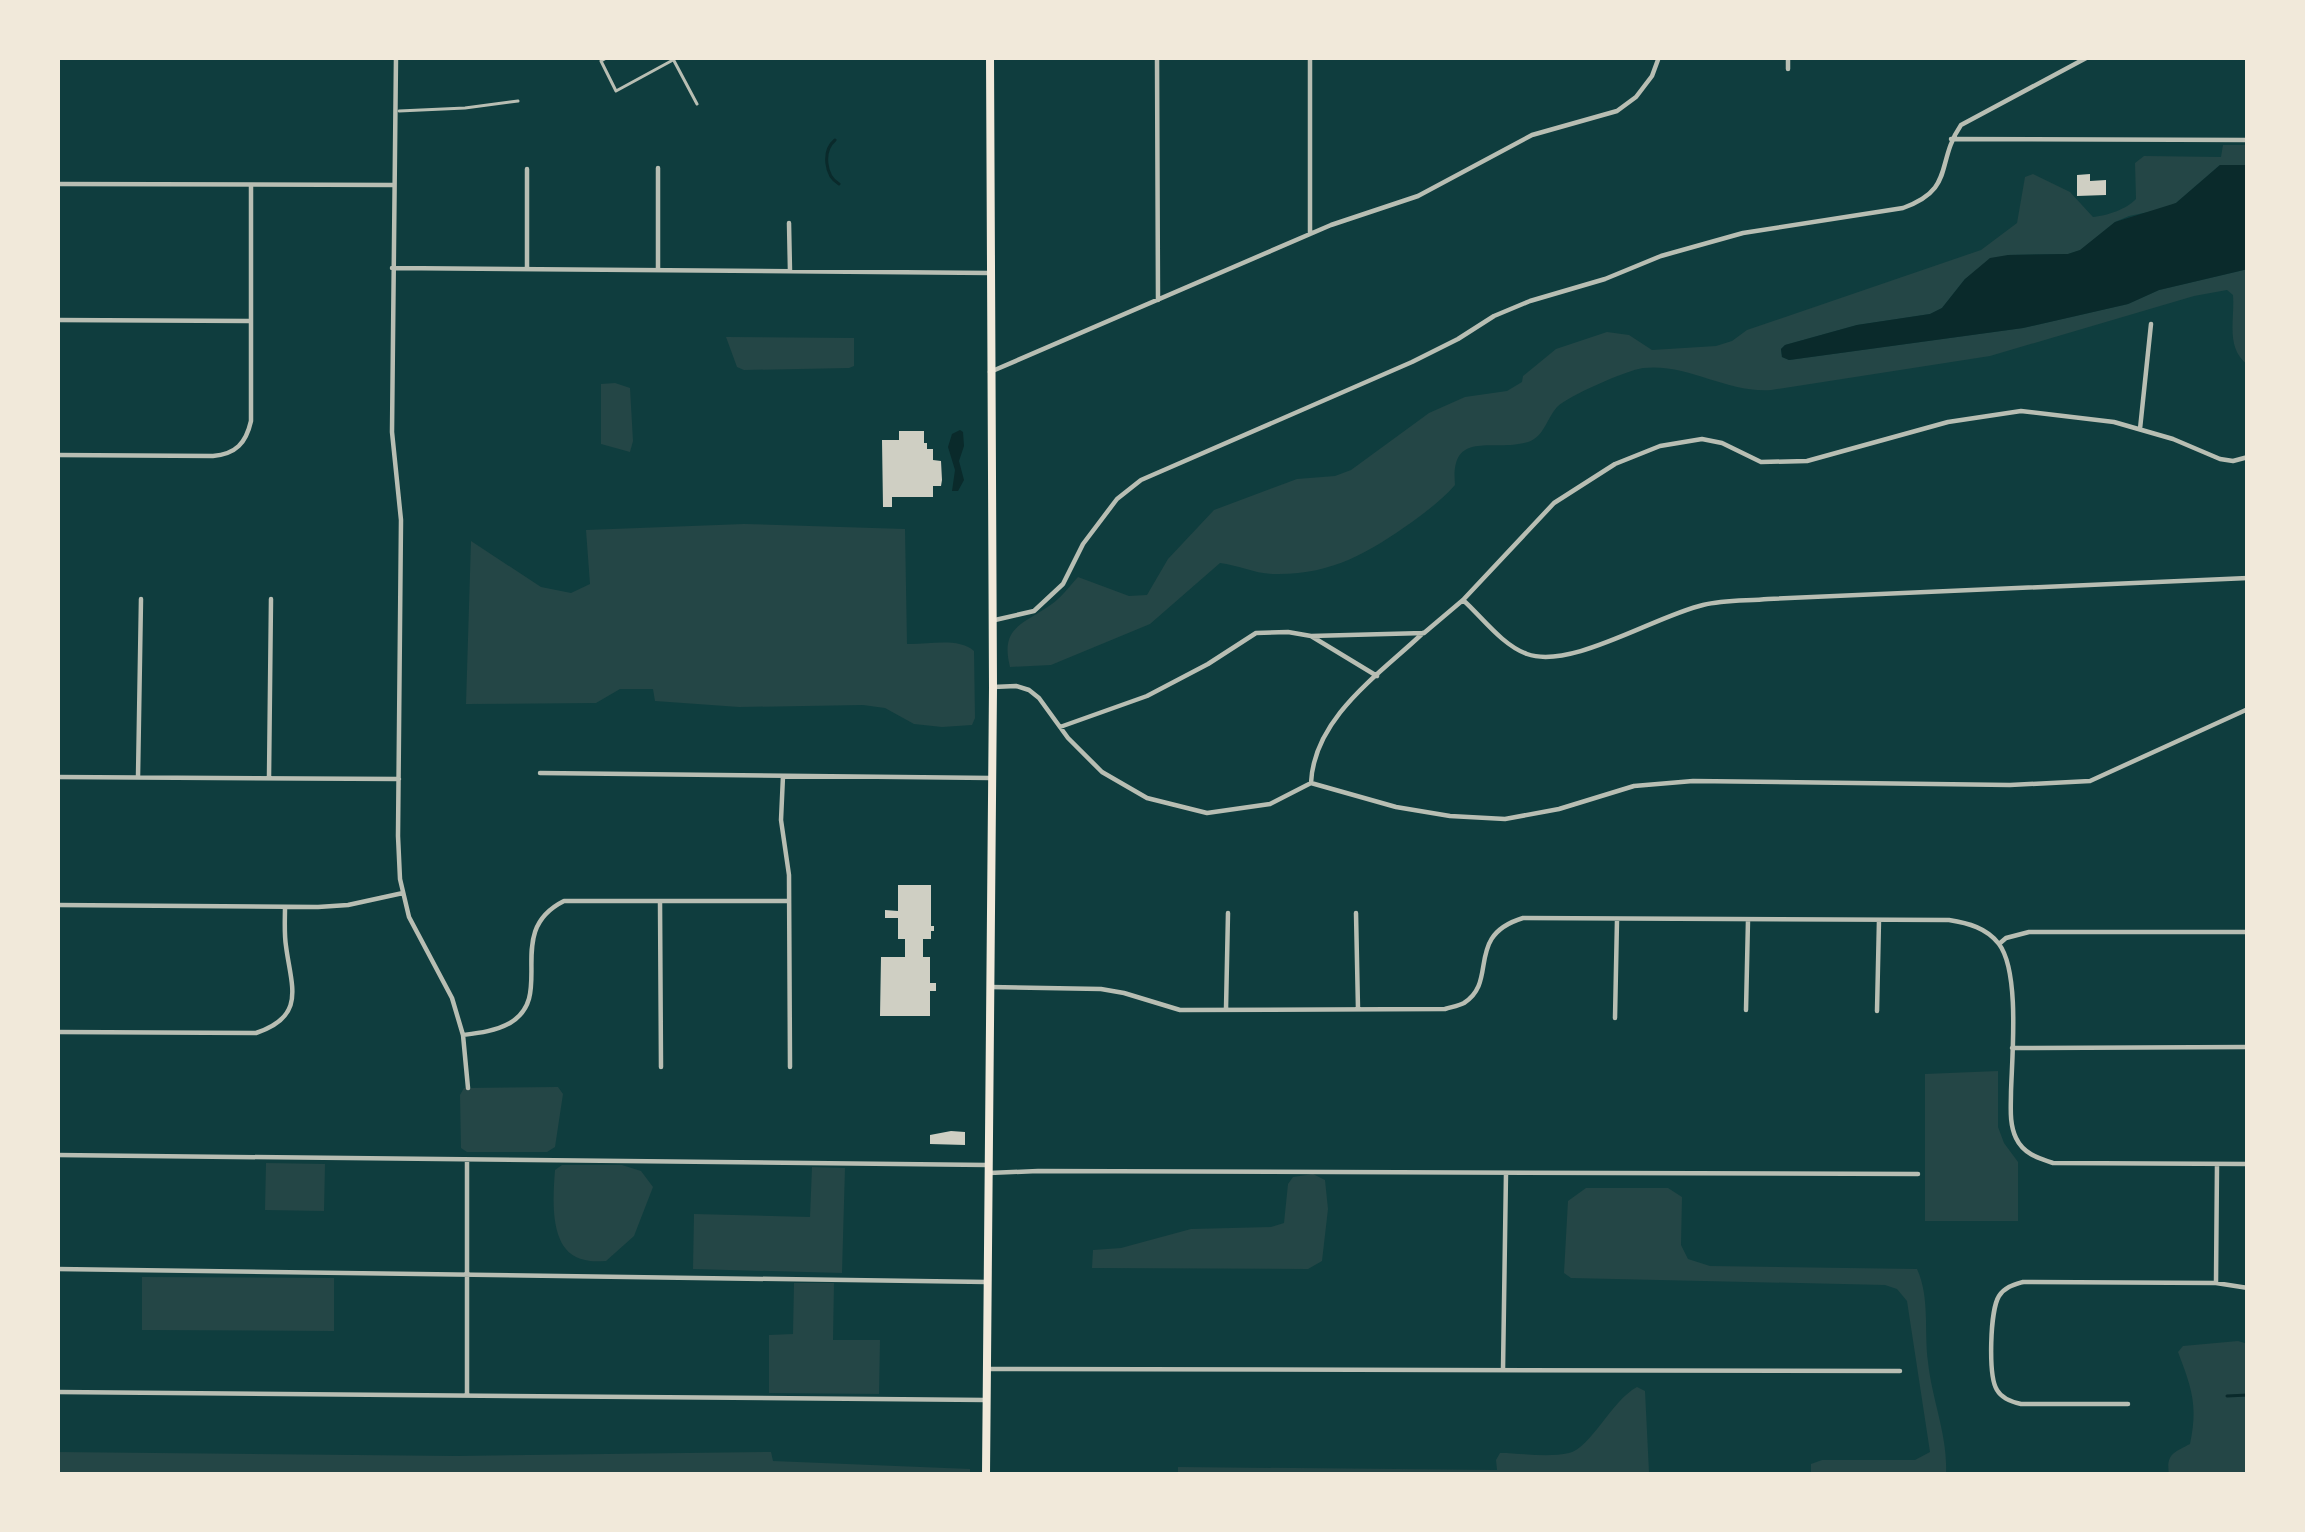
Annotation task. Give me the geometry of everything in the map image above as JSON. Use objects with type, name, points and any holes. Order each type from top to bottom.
[{"type":"main road","points":[[986,1475],[993,687],[990,57]]},
{"type":"street","points":[[396,57],[392,432],[401,520],[400,879],[410,917],[444,980],[464,1035],[468,1088]]},
{"type":"street","points":[[1157,57],[1158,300]]},
{"type":"street","points":[[1310,57],[1310,234]]},
{"type":"street","points":[[990,372],[1310,234],[1418,196],[1532,135],[1618,111],[1652,76],[1659,57]]},
{"type":"street","points":[[1788,57],[1788,69]]},
{"type":"street","points":[[993,620],[1034,611],[1063,584],[1083,544],[1117,499],[1141,481],[1412,362],[1530,301],[1743,233],[1903,208],[1926,200],[1941,180],[1951,139],[1961,125],[2088,57]]},
{"type":"street","points":[[1951,139],[2248,140]]},
{"type":"street","points":[[658,168],[658,270]]},
{"type":"street","points":[[527,169],[527,269]]},
{"type":"street","points":[[57,184],[394,185]]},
{"type":"street","points":[[57,455],[213,456],[240,448],[251,421],[250,184]]},
{"type":"street","points":[[789,224],[790,271]]},
{"type":"street","points":[[392,268],[990,273]]},
{"type":"street","points":[[57,320],[250,321]]},
{"type":"street","points":[[2140,429],[2151,323]]},
{"type":"street","points":[[1311,783],[1322,742],[1343,708],[1463,600],[1554,503],[1615,464],[1660,446],[1702,439],[1761,462],[1807,461],[1948,422],[2020,411],[2114,422],[2220,459],[2248,457]]},
{"type":"street","points":[[1463,600],[1506,641],[1523,653],[1543,658],[1580,653],[1704,605],[2248,578]]},
{"type":"street","points":[[138,777],[141,599]]},
{"type":"street","points":[[269,778],[271,599]]},
{"type":"street","points":[[1060,727],[1147,696],[1256,633],[1424,633]]},
{"type":"street","points":[[1311,635],[1377,676]]},
{"type":"street","points":[[993,687],[1029,690],[1102,772],[1147,798],[1207,813],[1270,803],[1311,783],[1396,807],[1505,819],[1559,809],[1634,786],[1693,782],[2010,785],[2090,781],[2248,709]]},
{"type":"street","points":[[540,773],[991,778]]},
{"type":"street","points":[[57,776],[399,778]]},
{"type":"street","points":[[783,776],[781,820],[789,875],[790,1067]]},
{"type":"street","points":[[57,905],[348,905],[404,893]]},
{"type":"street","points":[[464,1035],[513,1022],[527,1005],[536,924],[548,909],[564,901],[789,901]]},
{"type":"street","points":[[661,901],[661,1067]]},
{"type":"street","points":[[57,1032],[256,1033],[270,1028],[293,1003],[285,907]]},
{"type":"street","points":[[1226,1010],[1228,913]]},
{"type":"street","points":[[1356,913],[1358,1009]]},
{"type":"street","points":[[989,987],[1101,989],[1169,1008],[1445,1009],[1465,1002],[1479,986],[1493,934],[1523,918],[1949,920],[1985,931],[1999,944],[2011,975],[2010,1120],[2017,1141],[2032,1156],[2053,1163],[2248,1164]]},
{"type":"street","points":[[1616,1018],[1617,920]]},
{"type":"street","points":[[1746,1010],[1748,920]]},
{"type":"street","points":[[1877,1011],[1879,920]]},
{"type":"street","points":[[1999,944],[2029,932],[2248,932]]},
{"type":"street","points":[[2012,1048],[2248,1047]]},
{"type":"street","points":[[57,1156],[989,1169],[1918,1174]]},
{"type":"street","points":[[467,1160],[467,1396]]},
{"type":"street","points":[[2216,1164],[2216,1282]]},
{"type":"street","points":[[1503,1370],[1506,1172]]},
{"type":"street","points":[[57,1269],[987,1282]]},
{"type":"street","points":[[2128,1404],[2007,1400],[1992,1377],[1996,1299],[2007,1287],[2023,1282],[2216,1282],[2248,1288]]},
{"type":"street","points":[[987,1369],[1900,1371]]},
{"type":"street","points":[[57,1392],[986,1400]]},
{"type":"lane","points":[[608,57],[601,61],[616,91],[672,59],[697,104]]},
{"type":"lane","points":[[397,111],[518,100]]},
{"type":"shaded area","points":[[2223,145],[2248,145],[2248,165],[2220,165],[2176,203],[2115,222],[2081,250],[2008,255],[1965,279],[1942,308],[1930,314],[1857,325],[1781,349],[1782,357],[1789,360],[2023,328],[2248,269],[2248,365],[2236,350],[2233,295],[2227,290],[1990,356],[1771,390],[1738,387],[1676,370],[1643,368],[1563,402],[1533,440],[1467,449],[1455,467],[1455,485],[1445,495],[1396,533],[1348,560],[1314,571],[1275,574],[1220,563],[1150,624],[1051,665],[1010,667],[1011,635],[1078,577],[1129,596],[1147,595],[1168,559],[1214,510],[1297,479],[1351,470],[1429,413],[1465,397],[1507,391],[1556,349],[1607,332],[1629,335],[1652,350],[1716,346],[1747,330],[1981,250],[2017,223],[2025,177],[2033,174],[2070,192],[2093,217],[2122,209],[2136,199],[2135,163],[2144,156],[2221,157]]},
{"type":"shaded area","points":[[2220,165],[2248,165],[2248,269],[2023,328],[1789,360],[1782,357],[1785,345],[1857,325],[1930,314],[1942,308],[1990,258],[2080,250],[2115,222],[2176,203]]},
{"type":"shaded area","points":[[726,337],[854,338],[854,366],[744,370],[737,367]]},
{"type":"shaded area","points":[[601,384],[630,388],[630,452],[601,444]]},
{"type":"shaded area","points":[[960,430],[964,480],[958,491],[952,491],[955,470],[948,447],[952,434]]},
{"type":"shaded area","points":[[744,524],[905,529],[907,644],[951,643],[974,651],[972,725],[914,724],[885,708],[863,705],[739,707],[655,701],[653,689],[620,689],[596,703],[466,704],[471,541],[541,587],[571,593],[590,584],[586,530]]},
{"type":"shaded area","points":[[1998,1071],[1998,1127],[2018,1162],[2018,1221],[1925,1221],[1925,1074]]},
{"type":"shaded area","points":[[558,1087],[563,1094],[555,1147],[547,1152],[467,1152],[461,1148],[460,1095],[464,1088]]},
{"type":"shaded area","points":[[266,1163],[325,1164],[324,1211],[265,1210]]},
{"type":"shaded area","points":[[562,1165],[622,1165],[641,1171],[653,1187],[634,1236],[606,1261],[588,1261],[564,1247],[554,1209],[555,1170]]},
{"type":"shaded area","points":[[812,1167],[845,1168],[842,1273],[693,1269],[694,1214],[810,1217]]},
{"type":"shaded area","points":[[1313,1174],[1325,1180],[1328,1209],[1322,1261],[1308,1269],[1092,1268],[1093,1250],[1121,1248],[1191,1229],[1284,1223],[1288,1184],[1293,1177]]},
{"type":"shaded area","points":[[1586,1188],[1668,1188],[1682,1197],[1681,1245],[1688,1259],[1710,1266],[1917,1269],[1924,1291],[1928,1362],[1946,1474],[2018,1475],[1178,1475],[1178,1467],[1497,1470],[1500,1453],[1552,1455],[1577,1450],[1637,1387],[1645,1391],[1649,1472],[1811,1473],[1811,1464],[1822,1460],[1915,1460],[1930,1452],[1907,1301],[1897,1289],[1571,1278],[1564,1273],[1568,1201]]},
{"type":"shaded area","points":[[142,1277],[334,1278],[334,1331],[142,1330]]},
{"type":"shaded area","points":[[794,1283],[834,1283],[833,1340],[880,1340],[879,1394],[769,1393],[769,1335],[793,1334]]},
{"type":"shaded area","points":[[2248,1344],[2248,1475],[2169,1475],[2172,1455],[2190,1444],[2193,1418],[2190,1387],[2178,1352],[2183,1346]]},
{"type":"shaded area","points":[[57,1452],[456,1456],[771,1452],[773,1461],[970,1469],[970,1475],[57,1475]]},
{"type":"building","points":[[2090,174],[2090,181],[2106,180],[2106,195],[2077,196],[2077,175]]},
{"type":"building","points":[[899,431],[924,431],[933,460],[941,461],[941,486],[933,486],[933,497],[892,497],[892,507],[883,507],[882,440],[899,440]]},
{"type":"building","points":[[898,885],[931,885],[934,931],[931,939],[923,939],[923,957],[930,957],[930,983],[936,983],[936,991],[930,991],[930,1016],[880,1016],[881,957],[905,957],[905,939],[898,939],[898,918],[885,918],[885,910],[898,911]]},
{"type":"building","points":[[965,1132],[965,1145],[930,1144],[930,1135]]},
{"type":"waterway","points":[[835,140],[827,163],[839,184]]},
{"type":"waterway","points":[[2227,1396],[2248,1395]]}]
